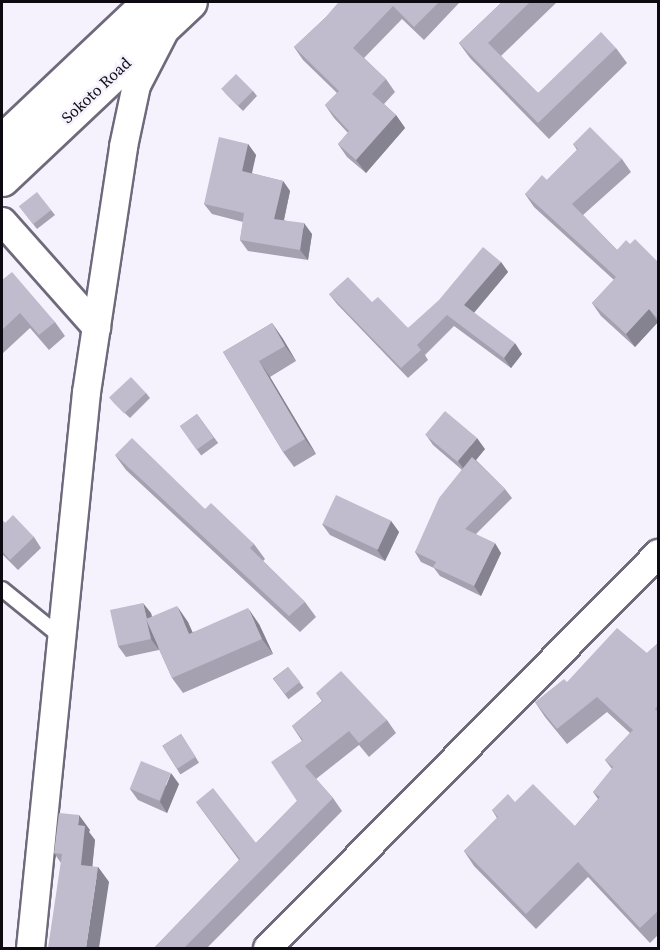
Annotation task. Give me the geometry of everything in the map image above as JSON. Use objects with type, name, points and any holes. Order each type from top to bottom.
[{"type":"main road","name":"Sokoto Road","points":[[2,141],[169,8]]},
{"type":"main road","name":"Sokoto Road","points":[[2,179],[169,8]]},
{"type":"street","points":[[30,948],[60,636],[96,327],[123,146],[136,85],[169,8]]},
{"type":"street","points":[[2,221],[96,327]]},
{"type":"street","points":[[267,948],[658,552]]},
{"type":"lane","points":[[2,589],[60,636]]},
{"type":"building","points":[[339,2],[439,2],[414,27],[393,6],[353,48],[386,79],[372,94],[396,115],[356,160],[338,144],[349,131],[325,105],[339,91],[294,47]]},
{"type":"building","points":[[502,2],[530,2],[488,43],[538,93],[601,32],[616,48],[538,123],[459,43]]},
{"type":"building","points":[[236,74],[253,91],[238,106],[221,89]]},
{"type":"building","points":[[590,127],[622,159],[572,204],[617,250],[626,240],[630,244],[635,239],[658,262],[658,319],[649,309],[626,334],[592,303],[616,277],[525,194],[542,175],[547,180],[578,149],[573,144]]},
{"type":"building","points":[[219,137],[248,144],[242,171],[283,181],[274,219],[304,223],[300,250],[240,240],[244,213],[204,204]]},
{"type":"building","points":[[37,192],[51,210],[33,224],[19,206]]},
{"type":"building","points":[[483,247],[501,262],[464,305],[515,343],[504,358],[447,315],[417,345],[421,350],[401,368],[329,294],[348,277],[372,302],[378,297],[408,328],[439,300]]},
{"type":"building","points":[[12,272],[55,322],[39,335],[20,313],[2,330],[2,280]]},
{"type":"building","points":[[272,323],[285,346],[259,361],[305,439],[283,452],[223,352]]},
{"type":"building","points":[[131,377],[146,393],[124,414],[109,397]]},
{"type":"building","points":[[445,411],[477,438],[457,462],[425,435]]},
{"type":"building","points":[[197,414],[214,438],[196,450],[180,426]]},
{"type":"building","points":[[132,438],[205,509],[211,503],[254,544],[250,548],[305,602],[289,616],[115,455]]},
{"type":"building","points":[[472,457],[505,489],[465,529],[495,543],[474,586],[433,567],[436,562],[415,552],[439,498]]},
{"type":"building","points":[[336,495],[391,521],[378,550],[322,524]]},
{"type":"building","points":[[13,515],[34,537],[10,560],[2,551],[2,520],[5,523]]},
{"type":"building","points":[[143,603],[151,639],[118,646],[110,610]]},
{"type":"building","points":[[177,606],[189,634],[248,608],[262,639],[172,678],[146,619]]},
{"type":"building","points":[[617,628],[647,653],[658,643],[658,705],[655,709],[658,712],[658,911],[640,928],[578,862],[526,914],[464,851],[498,817],[492,810],[508,794],[515,802],[533,784],[575,826],[600,797],[593,792],[613,767],[605,760],[633,730],[597,697],[557,729],[535,702],[564,679],[567,682]]},
{"type":"building","points":[[288,667],[300,682],[285,694],[273,679]]},
{"type":"building","points":[[341,671],[387,720],[359,743],[349,731],[305,766],[333,798],[184,948],[154,948],[240,859],[196,802],[213,788],[256,843],[297,801],[271,762],[303,740],[292,726],[323,701],[316,693]]},
{"type":"building","points":[[181,734],[196,757],[177,769],[163,746]]},
{"type":"building","points":[[141,761],[171,773],[159,801],[130,789]]},
{"type":"building","points":[[59,813],[79,815],[78,825],[85,826],[81,865],[98,867],[86,948],[48,948],[62,854],[54,853]]}]
